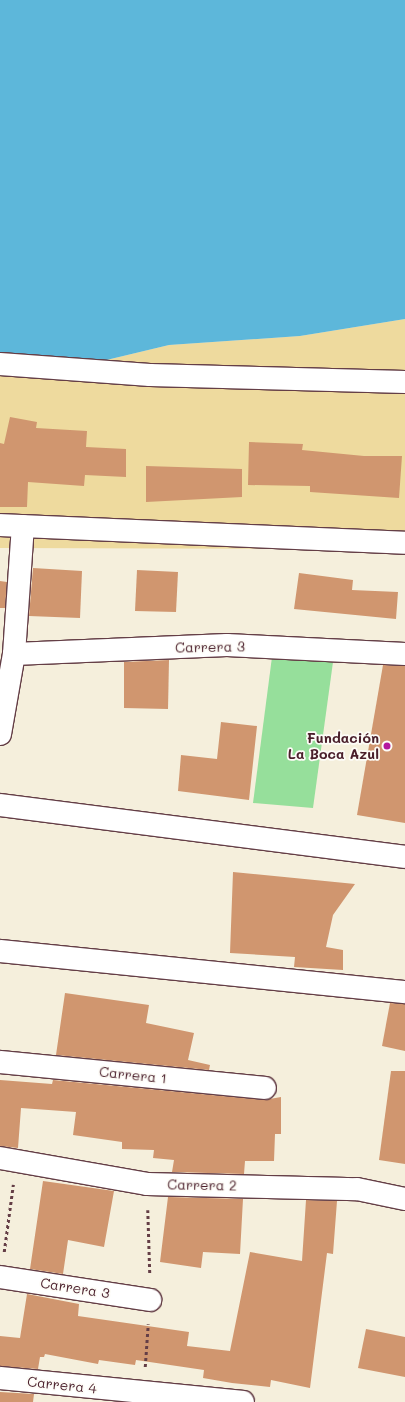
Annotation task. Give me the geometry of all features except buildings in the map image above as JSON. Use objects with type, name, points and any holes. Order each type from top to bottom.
[{"type":"street","points":[[0,364],[150,375],[405,382]]},
{"type":"street","points":[[0,524],[405,542]]},
{"type":"street","points":[[0,734],[14,654],[23,526]]},
{"type":"street","name":"Carrera 3","points":[[14,654],[227,645],[405,654]]},
{"type":"street","points":[[0,805],[405,857]]},
{"type":"street","points":[[0,951],[405,992]]},
{"type":"street","name":"Carrera 1","points":[[0,1062],[265,1088]]},
{"type":"street","name":"Carrera 2","points":[[8,1160],[147,1184],[357,1188],[405,1199]]},
{"type":"street","name":"Carrera 3","points":[[0,1277],[150,1300]]},
{"type":"street","name":"Carrera 4","points":[[0,1378],[243,1402]]},
{"type":"path","points":[[0,1277],[8,1160]]},
{"type":"green space","points":[[272,657],[333,662],[313,808],[253,803]]},
{"type":"sand","points":[[405,319],[405,553],[362,549],[0,548],[0,368],[44,375],[169,345],[300,336]]},
{"type":"water","points":[[0,0],[405,0],[405,319],[300,336],[169,345],[44,375],[0,368]]},
{"type":"place","name":"Fundación La Boca Azul","points":[[387,746]]}]
